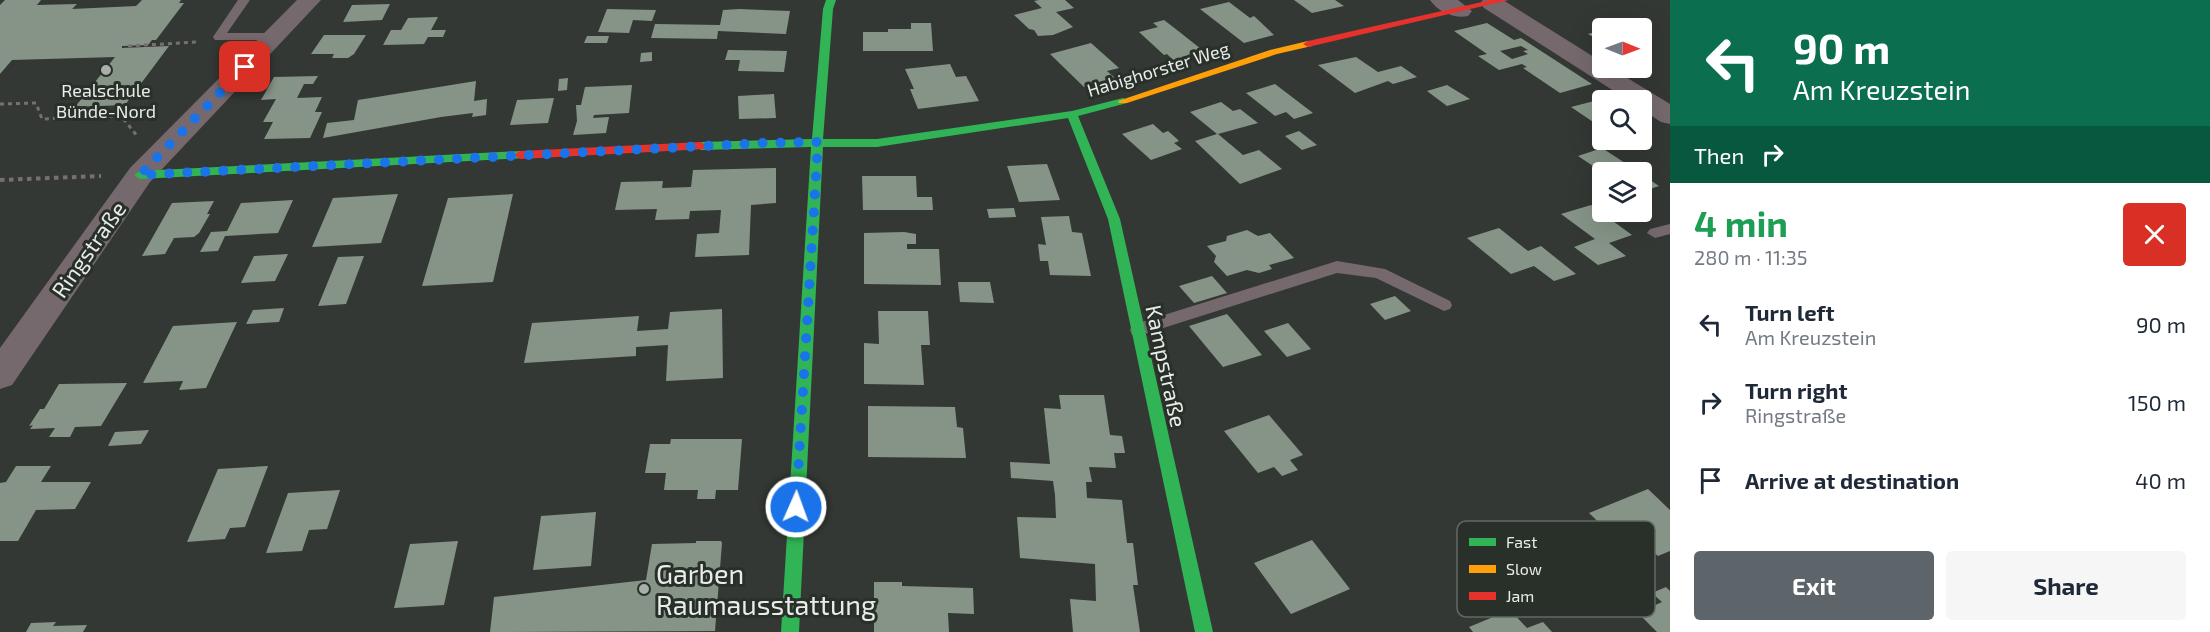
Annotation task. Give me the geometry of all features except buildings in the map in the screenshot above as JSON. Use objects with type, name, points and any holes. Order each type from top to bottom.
[{"type":"street","name":"Ringstraße","points":[[0,375],[140,175],[310,0]]},
{"type":"street","points":[[790,632],[800,417],[818,142],[828,9],[831,0]]},
{"type":"street","points":[[1498,2],[1670,116]]},
{"type":"street","name":"Habighorster Weg","points":[[140,175],[764,143],[877,142],[1072,114],[1124,101],[1274,52],[1451,6],[1498,2]]},
{"type":"street","name":"Kampstraße","points":[[1072,114],[1114,219],[1204,632]]},
{"type":"lane","points":[[219,37],[244,0]]},
{"type":"lane","points":[[219,37],[275,37]]},
{"type":"lane","points":[[1138,330],[1337,267],[1379,273],[1444,305]]},
{"type":"path","points":[[128,46],[181,44],[219,37]]},
{"type":"path","points":[[0,105],[36,103],[42,119],[121,116],[140,139],[171,141]]},
{"type":"path","points":[[0,180],[140,175]]},
{"type":"traffic: fast","points":[[790,632],[814,186],[828,9],[831,0]]},
{"type":"traffic: fast","points":[[701,146],[764,143],[877,143],[1072,114],[1123,101]]},
{"type":"traffic: fast","points":[[1072,114],[1114,219],[1204,632]]},
{"type":"traffic: fast","points":[[140,175],[520,155]]},
{"type":"traffic: slow","points":[[1123,101],[1274,52],[1308,44]]},
{"type":"traffic: jam","points":[[1308,44],[1504,0]]},
{"type":"traffic: jam","points":[[520,155],[701,146]]},
{"type":"place","name":"Realschule Bünde-Nord","points":[[106,70]]},
{"type":"place","name":"Garben Raumausstattung","points":[[644,589]]},
{"type":"route","points":[[245,67],[140,175],[818,142],[796,507]]}]
